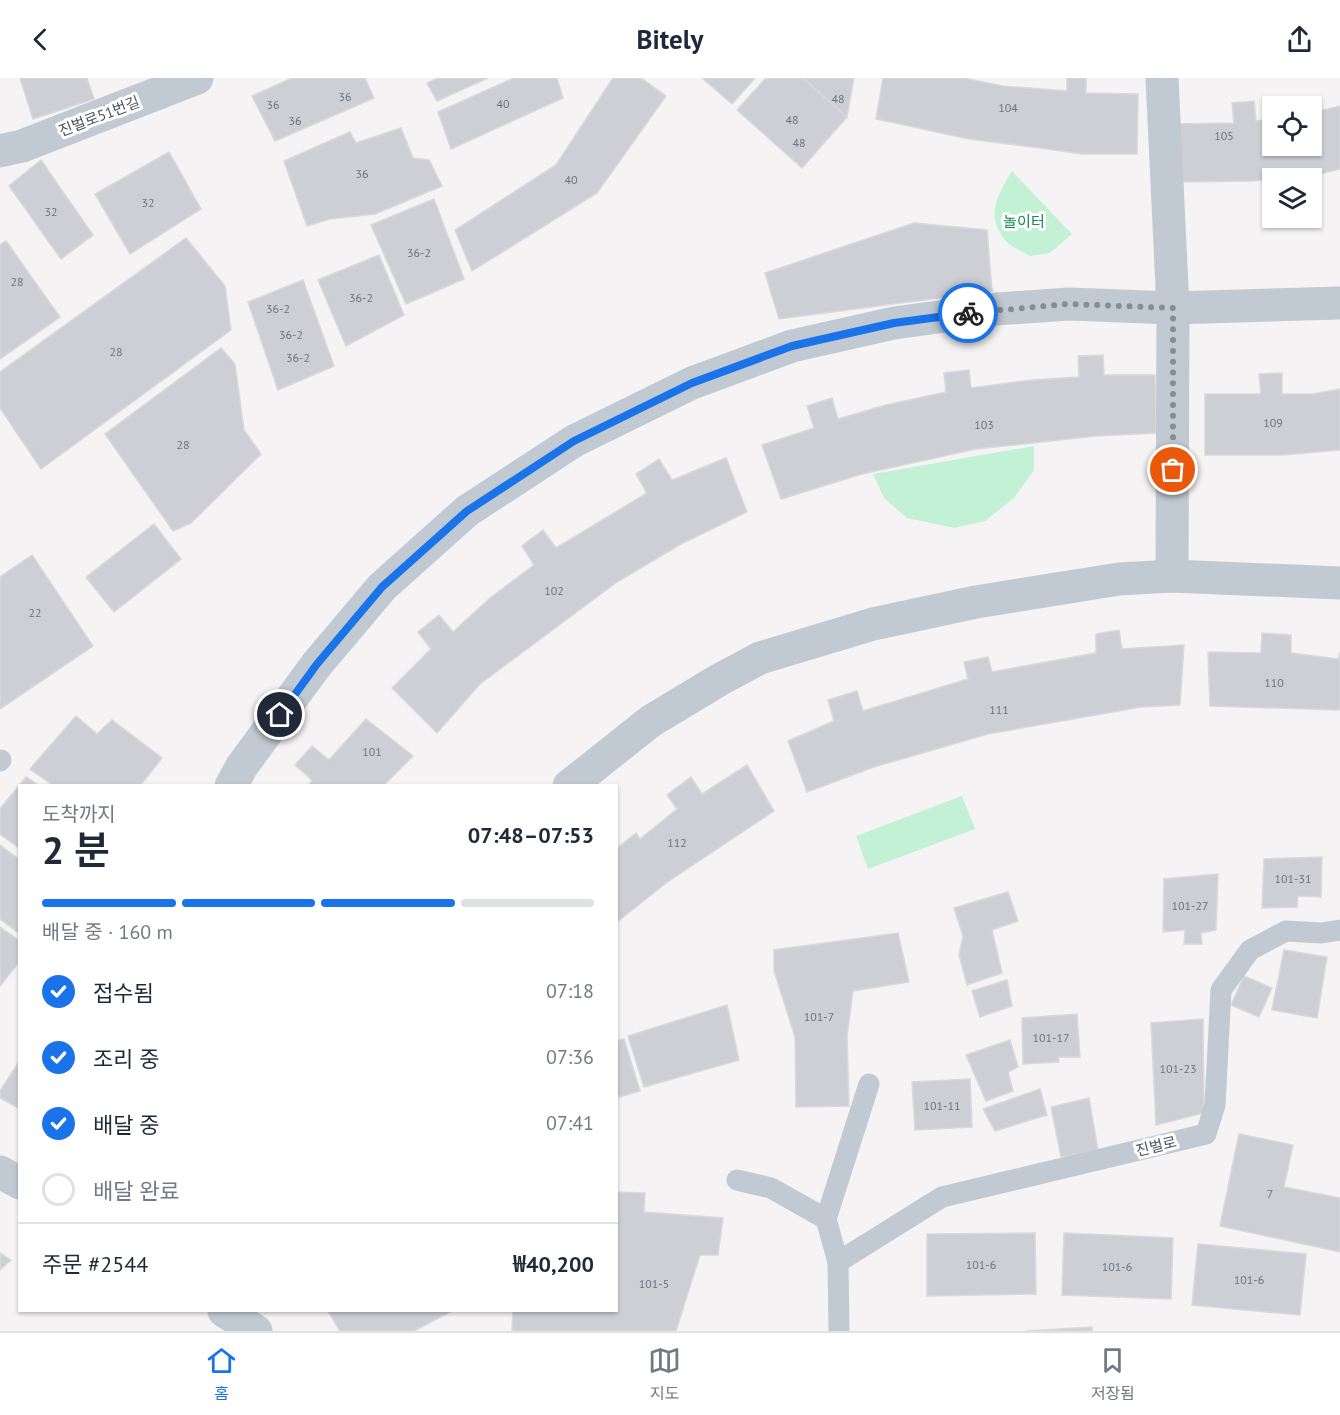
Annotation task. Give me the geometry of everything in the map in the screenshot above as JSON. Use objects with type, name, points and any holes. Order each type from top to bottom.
[{"type":"street","name":"진벌로51번길","points":[[0,151],[22,146],[197,78]]},
{"type":"street","points":[[1162,78],[1177,234],[1173,308],[1177,493],[1172,576]]},
{"type":"street","points":[[232,784],[242,766],[317,664],[382,587],[467,511],[574,441],[692,383],[792,346],[894,323],[997,309],[1069,304],[1173,308],[1340,303]]},
{"type":"street","points":[[572,784],[651,721],[760,658],[873,624],[976,602],[1119,579],[1172,576],[1340,583]]},
{"type":"street","points":[[0,1172],[18,1182]]},
{"type":"street","points":[[226,1312],[256,1331]]},
{"type":"lane","name":"진벌로","points":[[838,1262],[942,1197],[1206,1134],[1215,1105],[1221,990],[1250,950],[1286,931],[1321,933],[1340,930]]},
{"type":"lane","points":[[839,1331],[838,1262],[826,1219],[869,1084]]},
{"type":"lane","points":[[737,1180],[771,1188],[826,1219]]},
{"type":"green space","name":"놀이터","points":[[1012,171],[1072,234],[1050,253],[1030,256],[1008,243],[999,232],[996,223],[996,206],[998,197]]},
{"type":"green space","points":[[1034,446],[1034,470],[1014,498],[985,521],[954,528],[907,518],[884,498],[873,474]]},
{"type":"green space","points":[[962,796],[975,829],[868,869],[856,836]]},
{"type":"building","points":[[20,78],[87,78],[94,99],[33,119]]},
{"type":"building","points":[[292,78],[365,78],[374,98],[275,141],[252,96]]},
{"type":"building","points":[[438,78],[488,78],[437,101],[427,83]]},
{"type":"building","points":[[514,78],[557,78],[563,98],[451,149],[438,112]]},
{"type":"building","points":[[613,78],[641,78],[666,96],[597,193],[472,271],[455,230],[556,165]]},
{"type":"building","points":[[702,78],[755,78],[732,104]]},
{"type":"building","points":[[766,78],[803,78],[847,117],[802,168],[737,110]]},
{"type":"building","points":[[803,78],[854,78],[847,117]]},
{"type":"building","points":[[883,78],[964,78],[1003,86],[1067,91],[1067,78],[1086,78],[1086,93],[1138,94],[1137,154],[1082,154],[969,139],[876,119]]},
{"type":"building","points":[[1254,101],[1256,121],[1262,120],[1262,156],[1322,156],[1322,110],[1340,106],[1340,169],[1322,173],[1322,168],[1262,168],[1262,180],[1178,182],[1176,124],[1234,123],[1232,103]]},
{"type":"building","points":[[401,128],[413,158],[429,160],[442,186],[375,214],[330,219],[307,226],[284,161],[350,132],[356,143]]},
{"type":"building","points":[[169,152],[201,209],[130,254],[95,194]]},
{"type":"building","points":[[41,160],[93,235],[61,259],[9,186]]},
{"type":"building","points":[[434,199],[464,279],[406,304],[371,225]]},
{"type":"building","points":[[914,223],[987,230],[992,291],[779,319],[765,273]]},
{"type":"building","points":[[186,238],[225,286],[231,330],[41,469],[0,408],[0,372]]},
{"type":"building","points":[[6,241],[60,317],[0,359],[0,245]]},
{"type":"building","points":[[379,255],[404,315],[346,346],[318,280]]},
{"type":"building","points":[[303,280],[334,366],[278,390],[248,302]]},
{"type":"building","points":[[221,348],[235,364],[244,430],[261,454],[191,523],[173,531],[105,434]]},
{"type":"building","points":[[1103,355],[1104,375],[1155,375],[1156,433],[1096,436],[976,449],[862,474],[781,499],[762,445],[814,428],[807,406],[832,398],[838,419],[886,405],[946,392],[944,373],[969,370],[971,388],[1079,377],[1078,356]]},
{"type":"building","points":[[1282,373],[1282,394],[1313,394],[1340,389],[1340,450],[1282,455],[1205,455],[1205,394],[1261,394],[1259,374]]},
{"type":"building","points":[[726,458],[747,512],[681,544],[617,582],[480,684],[437,733],[392,688],[431,649],[418,632],[439,615],[453,632],[490,598],[534,565],[522,546],[543,530],[556,548],[647,493],[636,474],[659,459],[672,480]]},
{"type":"building","points":[[154,524],[181,559],[114,612],[86,577]]},
{"type":"building","points":[[32,555],[93,646],[0,709],[0,577]]},
{"type":"building","points":[[1119,630],[1122,649],[1184,645],[1180,705],[1141,707],[988,734],[874,767],[807,792],[788,741],[834,721],[828,700],[857,691],[863,711],[968,679],[964,662],[988,657],[992,672],[1096,653],[1096,634]]},
{"type":"building","points":[[1262,633],[1291,635],[1291,653],[1338,659],[1340,652],[1340,710],[1210,706],[1208,652],[1261,653]]},
{"type":"building","points":[[76,716],[97,734],[112,720],[162,758],[142,784],[51,784],[30,769]]},
{"type":"building","points":[[366,719],[413,756],[385,784],[309,784],[312,780],[295,765],[312,746],[329,760]]},
{"type":"building","points":[[747,765],[774,811],[666,883],[618,921],[618,847],[636,833],[640,839],[677,809],[667,795],[691,777],[702,794]]},
{"type":"building","points":[[26,777],[37,784],[20,784]]},
{"type":"building","points":[[18,787],[18,848],[0,834],[0,809]]},
{"type":"building","points":[[0,845],[18,858],[18,932],[0,919]]},
{"type":"building","points":[[1322,857],[1321,897],[1298,896],[1297,907],[1262,908],[1264,859]]},
{"type":"building","points":[[1218,874],[1216,930],[1201,933],[1202,944],[1184,944],[1185,930],[1163,932],[1164,879]]},
{"type":"building","points":[[1008,892],[1018,921],[992,930],[1002,973],[967,985],[959,955],[963,936],[954,908]]},
{"type":"building","points":[[0,927],[18,940],[18,964],[0,986]]},
{"type":"building","points":[[898,933],[909,982],[853,991],[847,1036],[849,1106],[796,1107],[795,1037],[774,971],[774,950]]},
{"type":"building","points":[[1284,950],[1327,957],[1317,1018],[1272,1010]]},
{"type":"building","points":[[1244,976],[1272,988],[1259,1017],[1231,1005]]},
{"type":"building","points":[[1007,980],[1012,1006],[980,1017],[972,991]]},
{"type":"building","points":[[727,1005],[739,1060],[644,1087],[628,1036]]},
{"type":"building","points":[[1077,1014],[1080,1057],[1058,1057],[1059,1062],[1023,1064],[1022,1018]]},
{"type":"building","points":[[1203,1019],[1204,1113],[1156,1125],[1151,1023]]},
{"type":"building","points":[[624,1039],[640,1091],[618,1097],[618,1040]]},
{"type":"building","points":[[1010,1040],[1018,1067],[1008,1072],[1013,1091],[986,1101],[966,1055]]},
{"type":"building","points":[[18,1063],[18,1108],[0,1098],[0,1091]]},
{"type":"building","points":[[970,1079],[972,1127],[915,1130],[912,1082]]},
{"type":"building","points":[[1040,1089],[1047,1115],[995,1131],[983,1109]]},
{"type":"building","points":[[1089,1098],[1098,1150],[1061,1157],[1051,1107]]},
{"type":"building","points":[[1239,1134],[1293,1145],[1284,1187],[1340,1198],[1340,1252],[1220,1226]]},
{"type":"building","points":[[618,1192],[645,1193],[644,1212],[723,1218],[718,1255],[700,1255],[676,1331],[512,1331],[513,1312],[618,1312]]},
{"type":"building","points":[[1035,1233],[1036,1294],[927,1296],[927,1234]]},
{"type":"building","points":[[1064,1233],[1173,1238],[1171,1299],[1062,1295]]},
{"type":"building","points":[[1198,1244],[1306,1254],[1300,1315],[1192,1305]]},
{"type":"building","points":[[0,1253],[11,1260],[0,1270]]},
{"type":"building","points":[[329,1312],[450,1312],[414,1331],[340,1331]]},
{"type":"building","points":[[1092,1327],[1092,1331],[1026,1331]]},
{"type":"way so far","points":[[968,313],[1069,304],[1173,308],[1173,470]]},
{"type":"route","points":[[280,715],[317,664],[382,587],[467,511],[574,441],[692,383],[792,346],[894,323],[968,313]]}]
